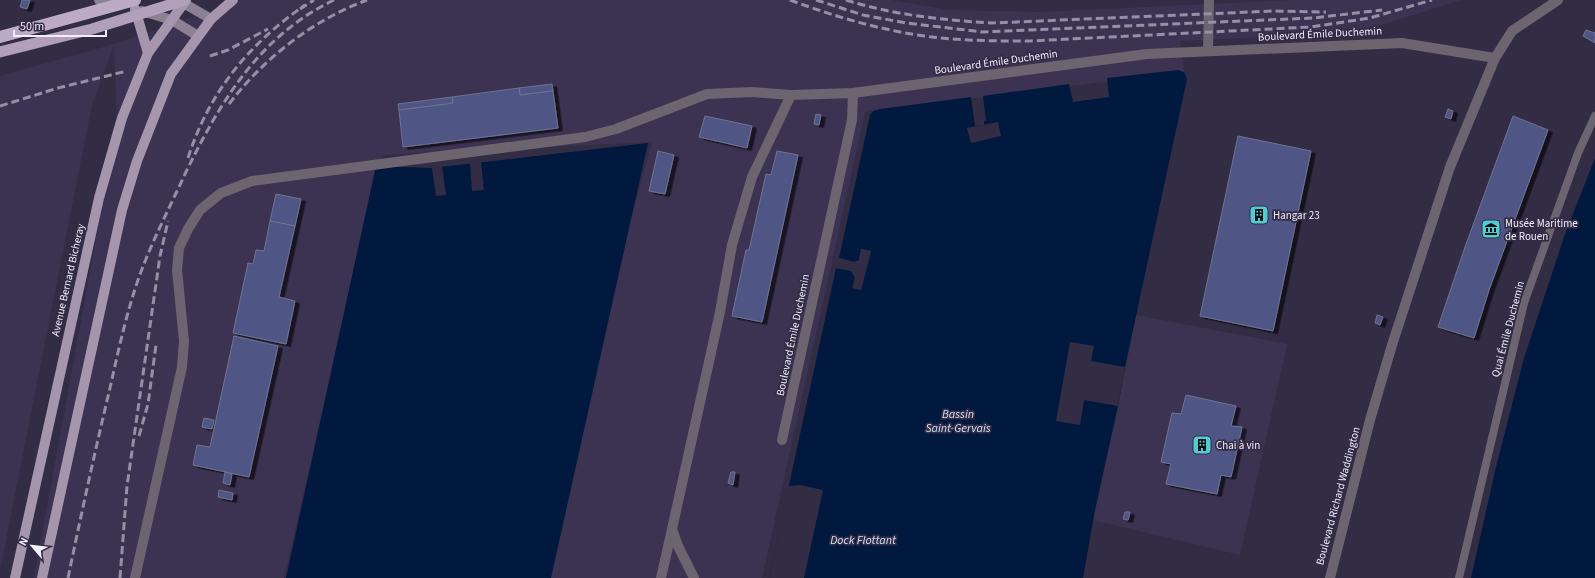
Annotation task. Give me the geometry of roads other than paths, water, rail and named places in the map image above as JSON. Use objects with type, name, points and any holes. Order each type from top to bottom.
[{"type":"highway","points":[[0,52],[92,29],[183,1]]},
{"type":"highway","points":[[0,37],[135,5]]},
{"type":"main road","points":[[99,0],[135,5],[172,20],[198,36]]},
{"type":"main road","points":[[42,578],[122,210],[137,161],[171,74],[211,19],[233,0]]},
{"type":"main road","points":[[183,1],[211,19]]},
{"type":"main road","name":"Avenue Bernard Bicheray","points":[[15,578],[99,198],[122,118],[148,53],[172,20],[183,1]]},
{"type":"main road","points":[[135,5],[148,53]]},
{"type":"street","points":[[1208,51],[1209,0]]},
{"type":"street","points":[[1495,58],[1512,31],[1558,0]]},
{"type":"street","name":"Boulevard Émile Duchemin","points":[[782,440],[852,120],[853,93],[1147,54],[1402,43],[1495,58]]},
{"type":"street","name":"Boulevard Richard Waddington","points":[[1330,578],[1370,420],[1392,345],[1450,167],[1495,58]]},
{"type":"street","points":[[135,578],[182,367],[184,341],[177,270],[179,248],[188,229],[200,210],[221,194],[252,181],[585,137],[616,129],[707,94],[752,92],[791,96],[853,93]]},
{"type":"street","points":[[661,578],[720,312],[732,245],[752,177],[791,96]]},
{"type":"street","name":"Quai Émile Duchemin","points":[[1458,578],[1524,304],[1578,153],[1595,116]]},
{"type":"street","points":[[672,528],[678,546],[694,578]]},
{"type":"water","name":"Bassin Saint-Gervais","points":[[1178,70],[1184,72],[1187,79],[1095,510],[1083,578],[769,578],[836,268],[851,271],[855,277],[853,288],[861,290],[871,251],[861,249],[859,260],[854,262],[839,258],[870,115],[873,111],[971,97],[975,126],[984,125],[984,121],[986,121],[983,96],[1069,84],[1073,102],[1109,97],[1107,78]]},
{"type":"water","points":[[648,143],[551,578],[286,578],[376,166],[432,168]]},
{"type":"water","points":[[1595,158],[1595,578],[1471,578],[1496,467],[1524,358],[1565,234]]},
{"type":"railway","points":[[300,9],[314,0]]},
{"type":"railway","points":[[68,578],[126,320],[138,280],[160,226],[198,147],[212,122],[244,74],[263,52],[284,32],[308,15],[334,0]]},
{"type":"railway","points":[[229,104],[258,71],[291,42],[328,18],[367,0]]},
{"type":"railway","points":[[790,0],[860,23],[896,31],[944,38],[993,41],[1030,41],[1311,27],[1370,18],[1432,0]]},
{"type":"railway","points":[[816,0],[863,15],[906,23],[983,32],[1313,18],[1382,10]]},
{"type":"railway","points":[[846,0],[882,10],[918,16],[992,23],[1274,11],[1326,12]]},
{"type":"railway","points":[[188,158],[207,112],[233,71],[266,36],[305,5]]},
{"type":"railway","points":[[210,56],[228,50],[268,29]]},
{"type":"railway","points":[[0,106],[58,88],[127,71]]},
{"type":"railway","points":[[120,578],[127,486],[160,256],[168,221]]},
{"type":"railway","points":[[139,436],[148,404],[156,345]]},
{"type":"place","name":"Hangar 23","points":[[1259,215]]},
{"type":"place","name":"Musée Maritime de Rouen","points":[[1491,229]]},
{"type":"place","name":"Chai à vin","points":[[1202,445]]},
{"type":"water label","name":"Dock Flottant","points":[[863,540]]}]
